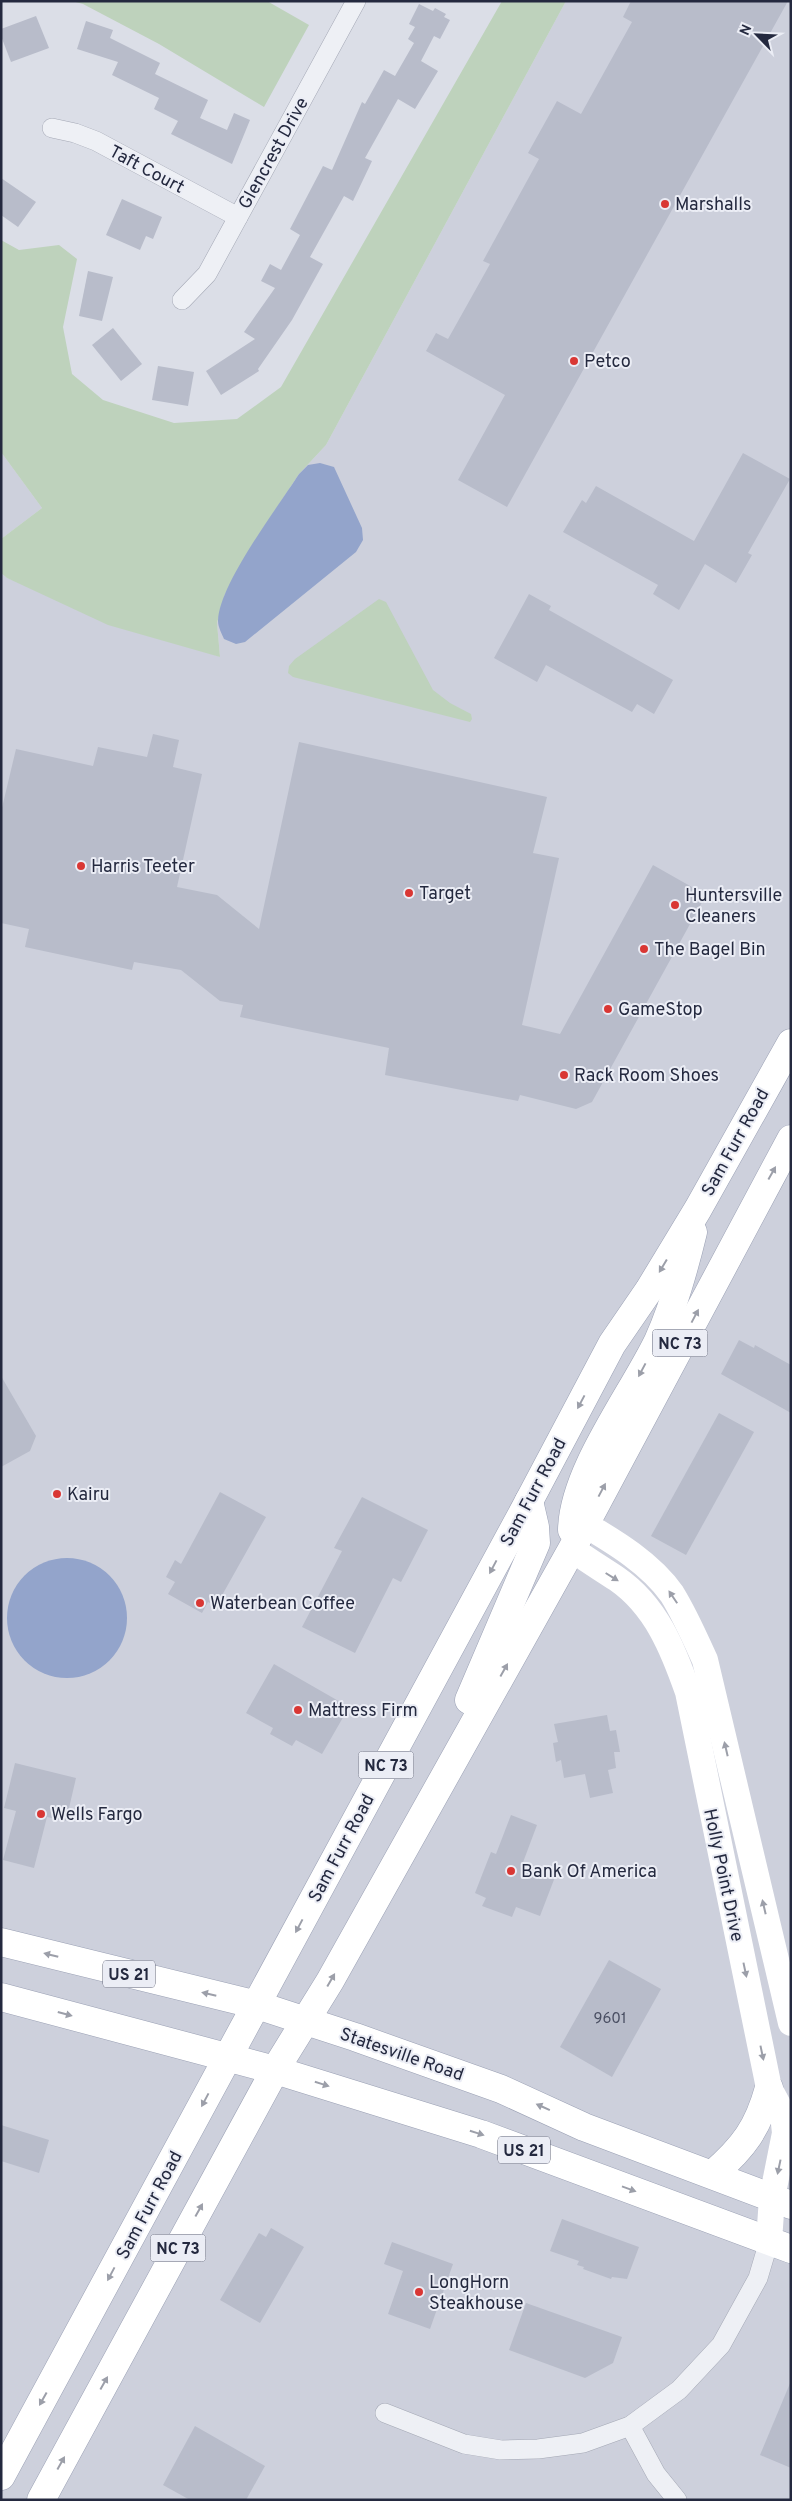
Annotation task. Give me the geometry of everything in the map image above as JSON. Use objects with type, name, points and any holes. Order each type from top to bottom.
[{"type":"main road","name":"Sam Furr Road","points":[[1,2476],[229,2057],[612,1344],[649,1290],[698,1209],[791,1043]]},
{"type":"main road","name":"NC 73","points":[[41,2500],[275,2070],[330,1981],[572,1549],[791,1139]]},
{"type":"main road","points":[[572,1549],[573,1513],[576,1499],[590,1466],[658,1340],[682,1276],[698,1209]]},
{"type":"main road","points":[[412,1833],[534,1550],[536,1543],[535,1527],[529,1501]]},
{"type":"main road","name":"Holly Point Drive","points":[[584,1524],[624,1549],[671,1593],[688,1622],[705,1660],[791,2022]]},
{"type":"main road","name":"Holly Point Drive","points":[[572,1549],[618,1580],[639,1598],[660,1625],[670,1643],[688,1692],[711,1813],[769,2088],[784,2114],[786,2133],[784,2203],[780,2245]]},
{"type":"main road","points":[[711,1813],[752,1931],[772,2007],[782,2027],[791,2028]]},
{"type":"main road","name":"Statesville Road","points":[[1,1942],[257,2005],[502,2089],[584,2127],[713,2174],[784,2203]]},
{"type":"main road","name":"US 21","points":[[1,1997],[275,2070],[481,2134],[780,2245]]},
{"type":"main road","points":[[713,2174],[745,2144],[763,2112],[769,2088]]},
{"type":"street","name":"Glencrest Drive","points":[[182,300],[207,274],[356,1]]},
{"type":"street","name":"Taft Court","points":[[52,128],[75,133],[96,142],[238,217]]},
{"type":"street","name":"Holly Point Drive","points":[[385,2413],[464,2444],[502,2450],[538,2450],[583,2444],[630,2426],[679,2390],[720,2346],[758,2278],[780,2245]]},
{"type":"street","points":[[630,2426],[656,2474],[678,2500]]},
{"type":"shaded area","points":[[566,1],[791,1],[791,2500],[1,2500],[1,573],[7,578],[220,657],[217,623],[251,547],[299,474],[326,445]]},
{"type":"shaded area","points":[[1,452],[42,508],[1,539]]},
{"type":"green space","points":[[72,1],[267,1],[309,25],[264,107],[159,44],[83,4]]},
{"type":"green space","points":[[502,1],[566,1],[326,445],[299,474],[251,547],[225,594],[217,623],[220,657],[108,625],[7,578],[1,573],[1,539],[42,508],[1,452],[1,240],[19,250],[59,245],[77,259],[63,327],[72,374],[103,400],[174,423],[237,419],[281,387]]},
{"type":"green space","points":[[379,599],[386,602],[433,690],[450,703],[471,714],[472,719],[470,722],[293,677],[288,673],[289,666],[295,659]]},
{"type":"water","points":[[320,463],[334,467],[362,528],[363,540],[356,552],[245,642],[236,644],[224,639],[218,621],[221,605],[228,587],[264,525],[299,474],[308,465]]},
{"type":"water","points":[[67,1558],[90,1563],[100,1568],[109,1576],[117,1585],[122,1595],[127,1618],[122,1641],[117,1651],[109,1660],[100,1668],[90,1673],[67,1678],[44,1673],[34,1668],[25,1660],[17,1651],[12,1641],[7,1618],[12,1595],[17,1585],[25,1576],[34,1568],[44,1563]]},
{"type":"building","points":[[631,1],[788,1],[507,507],[458,480],[505,395],[426,351],[436,333],[448,339],[490,264],[483,261],[539,159],[528,153],[557,101],[581,114],[632,22],[623,17]]},
{"type":"building","points":[[419,4],[433,11],[435,8],[446,14],[444,17],[450,20],[440,39],[434,36],[421,61],[438,71],[415,109],[398,99],[365,158],[372,161],[353,201],[344,196],[310,257],[323,264],[292,320],[258,369],[259,371],[221,395],[206,371],[255,339],[244,332],[275,288],[261,281],[270,264],[281,270],[300,235],[290,229],[323,166],[332,170],[362,102],[365,104],[384,70],[395,76],[414,43],[408,39],[415,27],[409,24]]},
{"type":"building","points":[[36,16],[49,48],[11,62],[1,36],[1,29]]},
{"type":"building","points":[[86,21],[113,30],[110,38],[160,63],[155,74],[208,100],[200,118],[227,130],[234,113],[250,120],[232,164],[171,134],[178,121],[154,109],[159,98],[112,75],[118,62],[77,49]]},
{"type":"building","points":[[1,178],[36,202],[18,227],[1,215]]},
{"type":"building","points":[[122,199],[162,217],[153,239],[146,236],[140,250],[106,235]]},
{"type":"building","points":[[88,271],[113,277],[102,321],[79,316]]},
{"type":"building","points":[[113,328],[142,364],[121,381],[92,345]]},
{"type":"building","points":[[158,366],[194,372],[188,406],[152,400]]},
{"type":"building","points":[[743,453],[790,479],[748,553],[752,555],[736,583],[705,564],[679,610],[653,594],[658,585],[563,532],[582,500],[586,503],[596,486],[694,541]]},
{"type":"building","points":[[529,594],[551,606],[549,610],[673,680],[654,714],[637,704],[632,712],[546,665],[537,682],[494,658]]},
{"type":"building","points":[[153,734],[179,740],[173,767],[202,774],[177,887],[217,895],[259,929],[299,742],[547,797],[533,853],[559,858],[522,1025],[560,1034],[653,865],[706,895],[592,1102],[576,1109],[520,1095],[518,1101],[385,1075],[389,1048],[240,1017],[243,1005],[220,1001],[181,970],[134,962],[132,970],[25,947],[29,929],[1,923],[1,812],[16,749],[93,766],[98,747],[147,757]]},
{"type":"building","points":[[739,1340],[754,1348],[755,1345],[791,1365],[791,1413],[721,1374]]},
{"type":"building","points":[[1,1376],[36,1436],[30,1451],[1,1467]]},
{"type":"building","points":[[719,1413],[754,1432],[686,1555],[651,1536]]},
{"type":"building","points":[[220,1492],[266,1517],[216,1606],[208,1602],[202,1613],[168,1594],[175,1582],[166,1577],[175,1560],[181,1564]]},
{"type":"building","points":[[362,1497],[428,1530],[401,1582],[393,1578],[355,1653],[302,1627],[342,1551],[334,1548]]},
{"type":"building","name":"Mattress Firm","points":[[274,1664],[349,1707],[322,1754],[296,1740],[292,1746],[270,1734],[273,1728],[246,1713]]},
{"type":"building","points":[[607,1715],[610,1731],[616,1730],[620,1752],[614,1752],[616,1768],[608,1770],[613,1793],[590,1798],[585,1774],[564,1778],[561,1760],[556,1762],[553,1743],[558,1742],[554,1724]]},
{"type":"building","name":"Wells Fargo","points":[[15,1763],[76,1778],[66,1821],[47,1817],[34,1868],[3,1860],[16,1811],[4,1808]]},
{"type":"building","name":"Bank Of America","points":[[511,1815],[537,1825],[522,1865],[555,1877],[540,1916],[516,1907],[512,1917],[482,1906],[486,1898],[475,1893],[491,1852],[496,1854]]},
{"type":"building","points":[[609,1960],[661,1989],[612,2077],[560,2047]]},
{"type":"building","points":[[1,2125],[49,2140],[39,2173],[1,2161]]},
{"type":"building","points":[[562,2219],[639,2247],[627,2279],[612,2277],[611,2279],[583,2269],[584,2267],[577,2265],[579,2261],[550,2251]]},
{"type":"building","points":[[271,2228],[304,2247],[260,2323],[220,2300],[259,2233],[266,2237]]},
{"type":"building","name":"LongHorn Steakhouse","points":[[392,2242],[453,2264],[430,2329],[388,2314],[403,2271],[384,2264]]},
{"type":"building","points":[[526,2303],[622,2337],[613,2363],[585,2378],[509,2350]]},
{"type":"building","points":[[791,2381],[791,2468],[760,2455]]},
{"type":"building","points":[[195,2426],[265,2466],[246,2500],[190,2500],[163,2485]]},
{"type":"place","name":"Marshalls","points":[[665,204]]},
{"type":"place","name":"Petco","points":[[574,361]]},
{"type":"place","name":"Harris Teeter","points":[[81,866]]},
{"type":"place","name":"Target","points":[[409,893]]},
{"type":"place","name":"Huntersville Cleaners","points":[[675,905]]},
{"type":"place","name":"The Bagel Bin","points":[[644,949]]},
{"type":"place","name":"GameStop","points":[[608,1009]]},
{"type":"place","name":"Rack Room Shoes","points":[[564,1075]]},
{"type":"place","name":"Kairu","points":[[57,1494]]},
{"type":"place","name":"Waterbean Coffee","points":[[200,1603]]},
{"type":"place","name":"Mattress Firm","points":[[298,1710]]},
{"type":"place","name":"Wells Fargo","points":[[41,1814]]},
{"type":"place","name":"Bank Of America","points":[[511,1871]]},
{"type":"place","name":"LongHorn Steakhouse","points":[[419,2292]]}]
